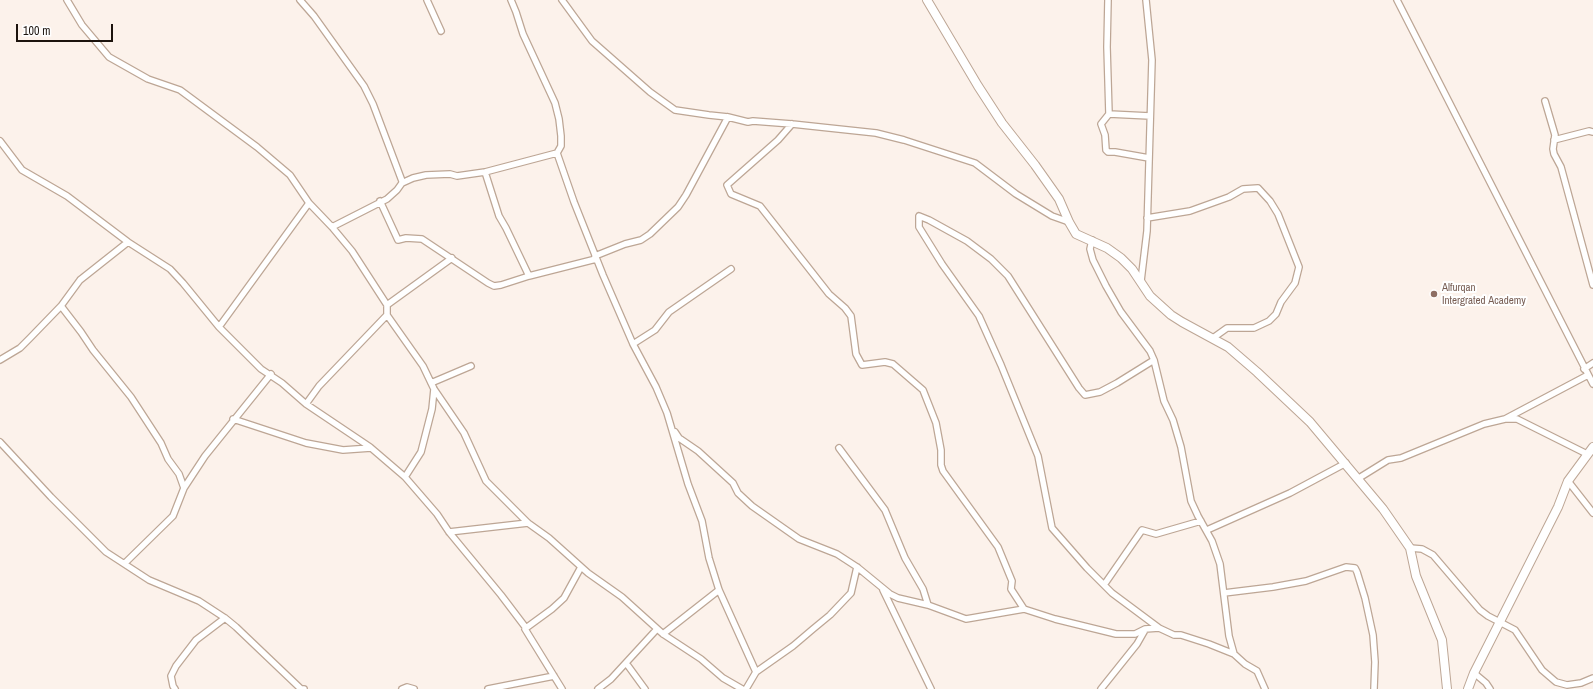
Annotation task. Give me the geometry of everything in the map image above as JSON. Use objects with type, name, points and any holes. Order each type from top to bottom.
[{"type":"street","points":[[67,0],[82,25],[109,58],[148,79],[180,90],[257,147],[290,175],[309,203],[352,251],[387,305],[387,315],[423,366],[434,389],[464,433],[486,481],[528,523],[549,538],[588,573],[622,597],[663,634],[701,659],[723,678],[742,689]]},
{"type":"street","points":[[300,0],[314,16],[364,86],[373,104],[402,178],[402,184]]},
{"type":"street","points":[[427,0],[441,31]]},
{"type":"street","points":[[332,227],[392,194],[402,184],[413,178],[426,175],[450,174],[458,176],[485,172],[557,153],[561,146],[559,119],[554,103],[523,34],[511,0]]},
{"type":"street","points":[[562,0],[592,41],[662,101],[675,110],[728,116],[748,122],[754,121],[792,124],[876,133],[904,140],[975,163],[1016,194],[1052,216],[1069,222]]},
{"type":"street","points":[[928,0],[978,86],[1002,123],[1059,199],[1076,234],[1092,240],[1122,258],[1132,268],[1150,296],[1171,315],[1228,347],[1273,387],[1310,422],[1383,508],[1410,548],[1416,576],[1442,640],[1448,689]]},
{"type":"street","points":[[1108,0],[1107,47],[1109,114],[1101,124],[1105,135],[1106,150],[1108,152],[1149,158]]},
{"type":"street","points":[[1141,281],[1147,231],[1152,60],[1146,0]]},
{"type":"street","points":[[1396,0],[1593,384]]},
{"type":"street","points":[[1545,101],[1555,135],[1554,154],[1561,166],[1593,285]]},
{"type":"street","points":[[1109,114],[1150,116]]},
{"type":"street","points":[[380,201],[398,240],[406,238],[422,238],[488,283],[494,286],[501,285],[596,257],[625,244],[641,240],[650,234],[678,207],[686,195],[728,116]]},
{"type":"street","points":[[792,124],[778,140],[727,185],[731,194],[760,206],[829,294],[851,316],[856,354],[862,365],[885,362],[893,364],[923,390],[936,423],[943,471],[998,547],[1012,581],[1011,589],[1024,609]]},
{"type":"street","points":[[1554,140],[1590,131],[1593,132]]},
{"type":"street","points":[[0,141],[22,170],[67,196],[128,242],[170,269],[219,327],[261,369],[271,374],[306,404],[371,448],[406,477],[437,514],[448,532],[501,595],[526,628],[525,629],[562,689]]},
{"type":"street","points":[[557,153],[574,202],[633,344],[668,413],[688,484],[702,521],[709,558],[719,590],[756,672]]},
{"type":"street","points":[[485,172],[499,216],[529,276]]},
{"type":"street","points":[[1147,218],[1190,211],[1229,197],[1243,189],[1258,188],[1270,201],[1278,214],[1299,267],[1295,283],[1281,302],[1276,314],[1269,321],[1254,328],[1227,328],[1213,338]]},
{"type":"street","points":[[219,327],[309,203]]},
{"type":"street","points":[[1154,360],[1100,392],[1085,395],[1079,388],[1008,276],[991,259],[967,241],[919,216],[919,227],[942,264],[978,316],[1001,365],[1038,456],[1052,528],[1119,600],[1159,628],[1174,635],[1181,635],[1234,654],[1244,664],[1257,671],[1265,689]]},
{"type":"street","points":[[1092,240],[1090,249],[1093,260],[1121,312],[1150,351],[1154,360],[1164,401],[1173,420],[1181,447],[1191,501],[1207,530],[1220,564],[1229,636],[1234,654]]},
{"type":"street","points":[[0,360],[20,348],[61,306],[80,280],[128,242]]},
{"type":"street","points":[[387,305],[452,258]]},
{"type":"street","points":[[633,344],[655,330],[669,312],[731,269]]},
{"type":"street","points":[[61,306],[78,327],[93,350],[132,397],[161,443],[168,459],[179,474],[184,488]]},
{"type":"street","points":[[306,404],[319,386],[387,315]]},
{"type":"street","points":[[1584,368],[1593,363]]},
{"type":"street","points":[[431,382],[471,366]]},
{"type":"street","points":[[124,564],[173,516],[184,488],[206,456],[233,419],[271,374]]},
{"type":"street","points":[[1505,419],[1588,375]]},
{"type":"street","points":[[406,477],[421,452],[432,409],[434,389]]},
{"type":"street","points":[[233,419],[306,443],[343,450],[371,448]]},
{"type":"street","points":[[1359,478],[1388,460],[1401,458],[1484,424],[1505,419],[1517,419],[1587,454]]},
{"type":"street","points":[[672,428],[679,438],[698,451],[733,484],[738,493],[752,506],[799,539],[837,554],[857,567],[890,594],[898,598],[928,605],[966,619],[1024,609],[1055,619],[1116,634],[1135,634],[1145,630],[1159,628]]},
{"type":"street","points":[[0,442],[51,497],[106,552],[149,580],[199,601],[225,618],[301,689],[304,689]]},
{"type":"street","points":[[1468,689],[1474,673],[1558,507],[1568,481],[1593,447]]},
{"type":"street","points":[[839,448],[885,510],[905,558],[923,589],[928,605]]},
{"type":"street","points":[[1207,530],[1290,493],[1346,463]]},
{"type":"street","points":[[1568,481],[1593,513]]},
{"type":"street","points":[[1104,585],[1142,530],[1156,534],[1201,521]]},
{"type":"street","points":[[448,532],[528,523]]},
{"type":"street","points":[[1410,548],[1422,549],[1433,555],[1480,610],[1500,623],[1515,630],[1542,670],[1556,682],[1567,685],[1588,681],[1593,678]]},
{"type":"street","points":[[526,628],[552,610],[564,598],[581,567]]},
{"type":"street","points":[[746,689],[756,672],[793,646],[830,615],[851,593],[857,567]]},
{"type":"street","points":[[1224,593],[1306,581],[1346,568],[1354,568],[1357,572],[1365,598],[1373,635],[1375,662],[1374,689]]},
{"type":"street","points":[[882,587],[931,689]]},
{"type":"street","points":[[663,634],[719,590]]},
{"type":"street","points":[[175,689],[171,676],[176,666],[196,640],[225,618]]},
{"type":"street","points":[[598,689],[611,679],[657,629]]},
{"type":"street","points":[[1101,689],[1137,644],[1145,630]]},
{"type":"street","points":[[626,663],[645,689]]},
{"type":"street","points":[[1474,673],[1486,682],[1490,689]]},
{"type":"street","points":[[488,689],[554,676]]},
{"type":"street","points":[[402,689],[407,687],[414,689]]},
{"type":"place","name":"Alfurqan Intergrated Academy","points":[[1434,294]]}]
